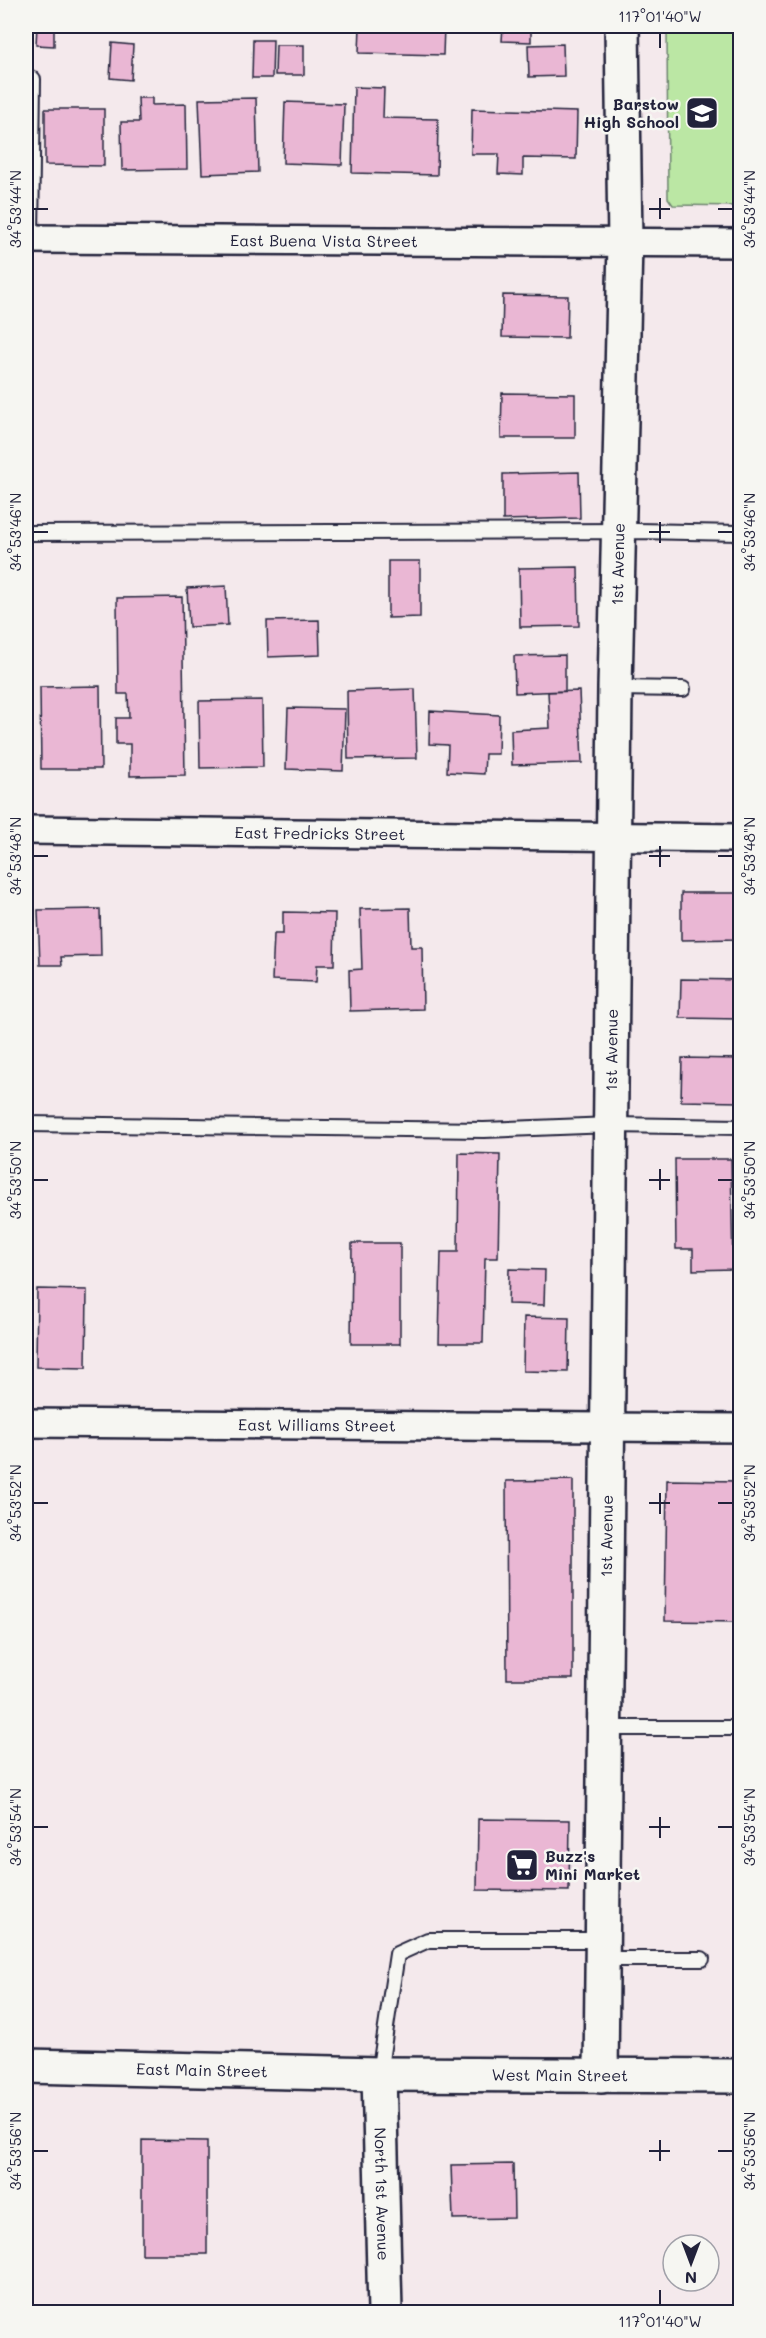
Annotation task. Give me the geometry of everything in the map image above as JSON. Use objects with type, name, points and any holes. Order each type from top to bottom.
[{"type":"street","name":"1st Avenue","points":[[601,2076],[615,688],[625,243],[622,26]]},
{"type":"street","name":"East Buena Vista Street","points":[[28,239],[741,243]]},
{"type":"street","name":"East Fredricks Street","points":[[26,830],[741,838]]},
{"type":"street","name":"East Williams Street","points":[[26,1423],[741,1428]]},
{"type":"street","name":"East Main Street","points":[[26,2066],[379,2074]]},
{"type":"street","name":"West Main Street","points":[[379,2074],[741,2076]]},
{"type":"street","name":"North 1st Avenue","points":[[379,2074],[385,2313]]},
{"type":"lane","points":[[28,239],[33,79]]},
{"type":"lane","points":[[26,533],[618,531],[741,533]]},
{"type":"lane","points":[[615,688],[683,689]]},
{"type":"lane","points":[[26,1124],[484,1130],[611,1125],[741,1127]]},
{"type":"lane","points":[[605,1728],[741,1728]]},
{"type":"lane","points":[[379,2074],[397,1954],[428,1940],[603,1949],[702,1959]]},
{"type":"green space","name":"Barstow High School","points":[[667,26],[740,26],[740,206],[673,205],[668,198]]},
{"type":"building","points":[[37,26],[54,26],[54,46],[36,45]]},
{"type":"building","points":[[360,26],[444,26],[443,55],[359,53]]},
{"type":"building","points":[[503,26],[531,26],[531,42],[502,41]]},
{"type":"building","points":[[253,40],[273,40],[272,78],[252,78]]},
{"type":"building","points":[[112,43],[133,45],[131,80],[110,78]]},
{"type":"building","points":[[563,44],[564,76],[529,77],[528,45]]},
{"type":"building","points":[[276,45],[304,45],[304,75],[275,75]]},
{"type":"building","points":[[354,87],[384,88],[383,118],[438,119],[437,175],[352,173]]},
{"type":"building","points":[[138,98],[152,98],[152,105],[186,104],[187,169],[122,170],[121,122],[139,122]]},
{"type":"building","points":[[256,98],[258,172],[202,174],[199,99]]},
{"type":"building","points":[[285,102],[344,104],[342,165],[283,163]]},
{"type":"building","points":[[45,109],[104,109],[104,166],[45,165]]},
{"type":"building","points":[[472,109],[577,112],[576,159],[523,158],[523,175],[498,174],[499,154],[471,154]]},
{"type":"building","points":[[503,295],[568,296],[567,338],[502,337]]},
{"type":"building","points":[[502,393],[575,394],[575,438],[501,438]]},
{"type":"building","points":[[579,472],[580,518],[503,520],[503,474]]},
{"type":"building","points":[[388,561],[420,561],[420,617],[388,618]]},
{"type":"building","points":[[578,567],[579,626],[520,627],[519,568]]},
{"type":"building","points":[[226,586],[228,625],[189,627],[187,588]]},
{"type":"building","points":[[182,597],[185,775],[130,776],[130,744],[116,744],[116,718],[129,718],[128,694],[118,694],[117,598]]},
{"type":"building","points":[[319,620],[320,655],[268,657],[267,621]]},
{"type":"building","points":[[565,655],[565,691],[515,693],[514,656]]},
{"type":"building","points":[[100,686],[101,769],[41,769],[40,687]]},
{"type":"building","points":[[415,689],[417,758],[348,759],[347,691]]},
{"type":"building","points":[[579,691],[582,763],[512,765],[511,730],[550,728],[548,692]]},
{"type":"building","points":[[262,700],[263,767],[200,768],[199,701]]},
{"type":"building","points":[[288,708],[345,709],[343,771],[286,769]]},
{"type":"building","points":[[430,711],[499,715],[498,754],[485,754],[484,774],[447,772],[448,745],[429,744]]},
{"type":"building","points":[[681,893],[740,893],[740,939],[681,940]]},
{"type":"building","points":[[410,908],[411,947],[422,947],[423,1009],[350,1011],[349,970],[362,969],[360,909]]},
{"type":"building","points":[[100,909],[101,956],[61,957],[62,965],[40,965],[38,910]]},
{"type":"building","points":[[283,912],[335,913],[334,965],[317,965],[316,982],[272,980],[274,934],[283,934]]},
{"type":"building","points":[[681,979],[740,980],[740,1019],[680,1018]]},
{"type":"building","points":[[682,1058],[740,1059],[740,1102],[681,1101]]},
{"type":"building","points":[[459,1153],[500,1154],[498,1258],[485,1258],[483,1343],[439,1343],[441,1252],[458,1252]]},
{"type":"building","points":[[675,1159],[731,1159],[733,1269],[693,1270],[693,1249],[676,1249]]},
{"type":"building","points":[[352,1243],[400,1243],[400,1344],[351,1344]]},
{"type":"building","points":[[509,1269],[545,1270],[544,1305],[508,1304]]},
{"type":"building","points":[[37,1289],[87,1290],[86,1368],[36,1367]]},
{"type":"building","points":[[524,1317],[569,1318],[568,1372],[523,1371]]},
{"type":"building","points":[[573,1480],[573,1679],[507,1679],[506,1481]]},
{"type":"building","points":[[667,1480],[740,1481],[740,1622],[665,1621]]},
{"type":"building","points":[[478,1819],[570,1820],[569,1891],[477,1890]]},
{"type":"building","points":[[142,2140],[207,2141],[207,2254],[142,2254]]},
{"type":"building","points":[[513,2164],[514,2218],[453,2219],[451,2165]]},
{"type":"place","name":"Barstow High School","points":[[702,113]]},
{"type":"place","name":"Buzz's Mini Market","points":[[522,1865]]}]
